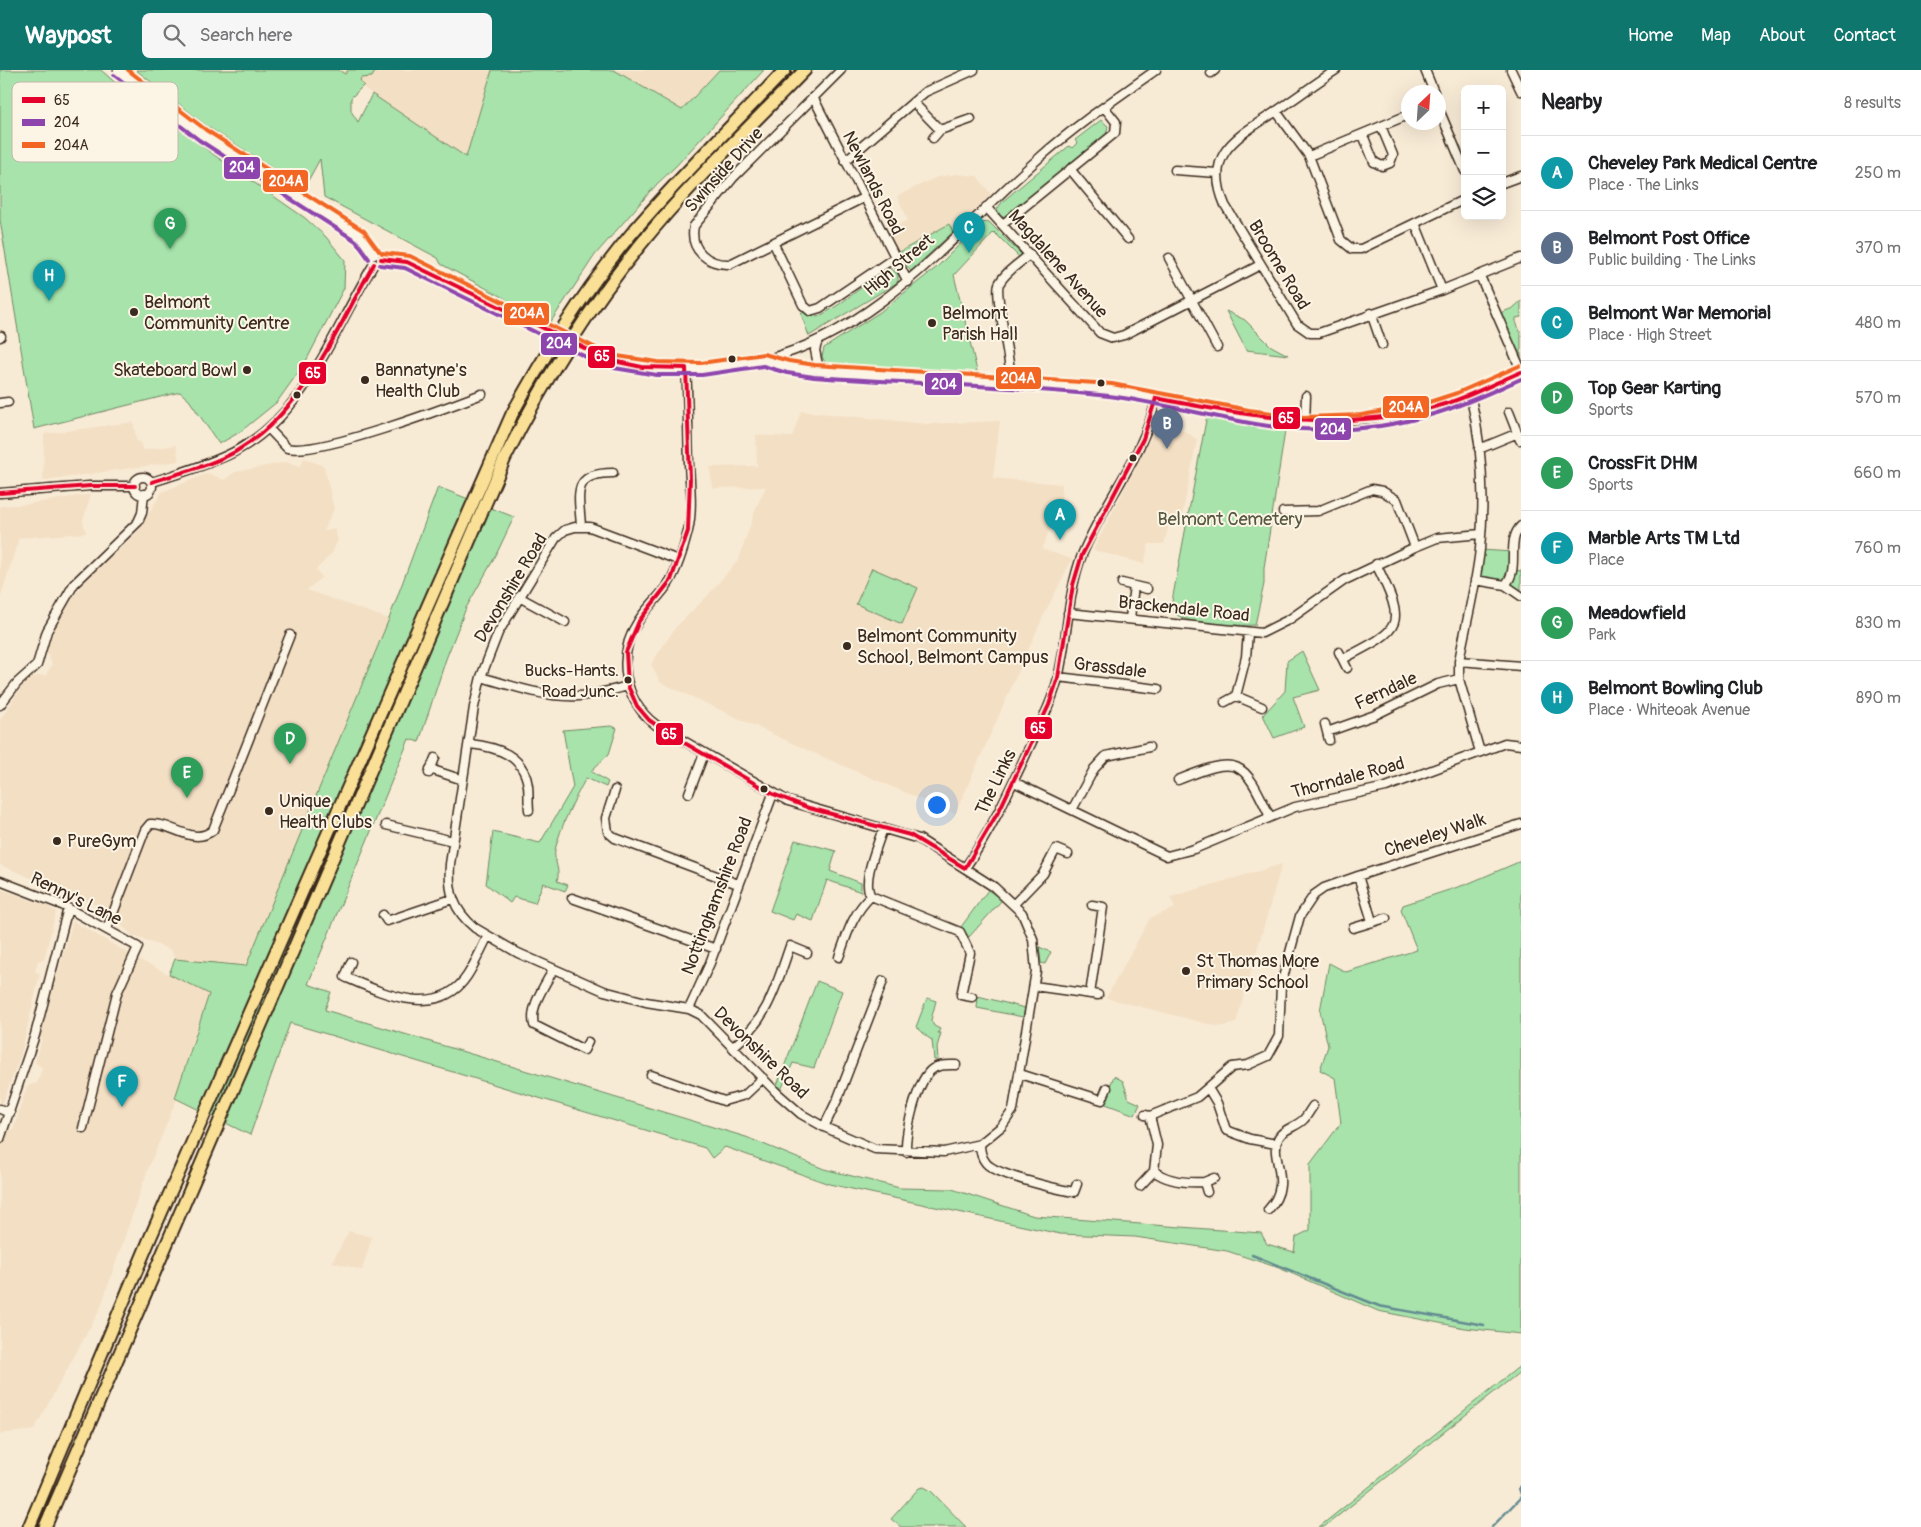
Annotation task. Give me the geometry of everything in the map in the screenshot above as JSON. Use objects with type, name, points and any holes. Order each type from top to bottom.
[{"type":"highway","points":[[29,1527],[151,1236],[512,414],[555,339],[604,268],[659,202],[786,70]]},
{"type":"highway","points":[[45,1527],[505,458],[524,420],[576,332],[636,250],[670,211],[805,70]]},
{"type":"street","points":[[118,70],[134,82]]},
{"type":"street","name":"Swinside Drive","points":[[841,70],[733,178],[694,226],[694,242],[708,260],[720,264],[738,261],[863,198]]},
{"type":"street","points":[[845,160],[925,92],[960,73],[974,70]]},
{"type":"street","name":"High Street","points":[[764,360],[818,340],[881,302],[908,282],[986,206],[1040,157],[1104,107],[1156,70]]},
{"type":"street","points":[[1175,170],[1217,174],[1219,165],[1228,147],[1241,133],[1336,70]]},
{"type":"street","points":[[1425,70],[1431,85]]},
{"type":"street","points":[[1511,70],[1521,91]]},
{"type":"street","name":"Newlands Road","points":[[813,97],[863,198],[908,282]]},
{"type":"street","points":[[913,102],[940,130]]},
{"type":"street","points":[[1003,224],[1115,133],[1116,122],[1104,107]]},
{"type":"street","points":[[1276,111],[1309,156],[1340,240],[1352,249],[1361,249],[1461,201]]},
{"type":"street","points":[[178,116],[202,135],[360,236],[374,255],[380,256],[381,260]]},
{"type":"street","points":[[1309,156],[1363,135],[1401,117]]},
{"type":"street","points":[[934,138],[940,130],[971,119]]},
{"type":"street","points":[[1363,135],[1374,162],[1382,166],[1390,162],[1393,155],[1382,126]]},
{"type":"street","points":[[1446,126],[1461,162]]},
{"type":"street","points":[[1070,169],[1128,239]]},
{"type":"street","name":"Broome Road","points":[[1217,174],[1219,190],[1225,205],[1297,324],[1310,334],[1342,326],[1371,313],[1442,290],[1521,258]]},
{"type":"street","points":[[1506,182],[1521,176]]},
{"type":"street","name":"Magdalene Avenue","points":[[986,206],[1106,337],[1113,338],[1124,335],[1260,265]]},
{"type":"street","points":[[1415,223],[1442,290]]},
{"type":"street","points":[[774,244],[803,305],[810,311],[820,308],[894,258]]},
{"type":"street","points":[[1011,384],[1005,331],[997,291],[1003,277],[1030,254]]},
{"type":"street","points":[[374,255],[371,258],[374,264]]},
{"type":"street","points":[[1169,258],[1217,347]]},
{"type":"street","points":[[374,264],[379,264],[381,260]]},
{"type":"street","points":[[381,260],[407,262],[596,355],[632,366],[686,368],[764,360],[776,365],[819,370],[1110,389],[1248,416],[1305,423],[1330,423],[1383,418],[1438,406],[1521,371],[1480,276]]},
{"type":"street","points":[[152,482],[230,453],[268,429],[299,396],[374,264]]},
{"type":"street","points":[[1371,313],[1381,346]]},
{"type":"street","points":[[818,340],[815,350],[819,370]]},
{"type":"street","points":[[481,677],[540,694],[562,696],[581,696],[628,686],[626,652],[630,639],[638,621],[671,580],[688,531],[690,510],[686,368]]},
{"type":"street","points":[[268,429],[287,448],[305,449],[351,438],[426,415],[482,394]]},
{"type":"street","points":[[1470,394],[1477,422],[1482,495],[1481,534],[1475,580],[1460,661],[1459,679],[1480,752]]},
{"type":"street","points":[[1305,423],[1306,396]]},
{"type":"street","name":"The Links","points":[[965,868],[983,842],[1014,782],[1045,715],[1058,677],[1068,613],[1083,554],[1101,516],[1146,434],[1156,398]]},
{"type":"street","points":[[1478,449],[1519,437],[1509,412]]},
{"type":"street","points":[[613,473],[596,473],[588,476],[581,483],[579,491],[580,526],[603,531],[678,560]]},
{"type":"street","points":[[134,486],[141,477],[147,478],[152,482]]},
{"type":"street","points":[[134,486],[136,491],[144,494],[150,492],[152,482]]},
{"type":"street","points":[[0,493],[90,486],[134,486]]},
{"type":"street","points":[[1283,512],[1318,511],[1372,489],[1382,491],[1397,500],[1415,547]]},
{"type":"street","points":[[0,705],[17,683],[37,665],[47,631],[74,584],[138,522],[144,502],[144,494]]},
{"type":"street","name":"Devonshire Road","points":[[580,526],[565,530],[556,538],[498,633],[481,677],[474,707],[470,744],[453,841],[449,884],[452,899],[464,919],[488,936],[553,970],[604,991],[624,997],[689,1009],[701,1015],[794,1108],[824,1128],[875,1149],[906,1152],[944,1152],[980,1144],[1002,1126],[1009,1117],[1020,1074],[1036,971],[1033,938],[1022,913],[1006,896],[920,839],[809,808],[772,794],[670,734],[646,717],[637,706],[628,686]]},
{"type":"street","points":[[1505,585],[1514,574],[1514,538],[1521,526]]},
{"type":"street","name":"Brackendale Road","points":[[1068,613],[1262,632],[1275,628],[1345,580],[1376,564],[1437,538],[1481,534]]},
{"type":"street","points":[[1343,659],[1383,638],[1393,626],[1395,607],[1376,564]]},
{"type":"street","points":[[1475,580],[1505,585],[1521,596]]},
{"type":"street","points":[[1122,583],[1147,589]]},
{"type":"street","points":[[1130,618],[1134,586]]},
{"type":"street","points":[[519,597],[565,622]]},
{"type":"street","points":[[1225,702],[1236,696],[1246,657],[1248,632]]},
{"type":"street","points":[[107,929],[150,824],[157,823],[194,837],[208,834],[213,830],[290,635]]},
{"type":"street","points":[[1338,652],[1346,668]]},
{"type":"street","points":[[1460,661],[1521,666]]},
{"type":"street","name":"Grassdale","points":[[1058,677],[1158,689]]},
{"type":"street","name":"Ferndale","points":[[1327,732],[1375,715],[1438,684],[1459,679]]},
{"type":"street","points":[[1236,696],[1262,707]]},
{"type":"street","name":"Thorndale Road","points":[[1014,782],[1166,856],[1194,849],[1306,804],[1386,787],[1505,743],[1521,745]]},
{"type":"street","points":[[470,744],[495,748],[515,760],[526,776],[529,810]]},
{"type":"street","points":[[1072,810],[1094,769],[1106,756],[1149,747]]},
{"type":"street","points":[[689,793],[704,754]]},
{"type":"street","points":[[435,758],[430,771],[463,780]]},
{"type":"street","points":[[1177,779],[1211,766],[1230,765],[1252,779],[1270,817]]},
{"type":"street","points":[[615,790],[606,818],[608,832],[615,838],[738,884]]},
{"type":"street","name":"Nottinghamshire Road","points":[[689,1009],[716,949],[772,794]]},
{"type":"street","points":[[521,807],[528,799]]},
{"type":"street","name":"Cheveley Walk","points":[[1154,1171],[1157,1145],[1147,1116],[1197,1097],[1232,1067],[1248,1065],[1268,1056],[1279,1036],[1282,985],[1300,916],[1306,904],[1324,888],[1521,824]]},
{"type":"street","points":[[386,825],[453,841]]},
{"type":"street","points":[[883,828],[868,878],[868,892],[871,896],[960,932],[970,953],[961,995],[972,997]]},
{"type":"street","points":[[1014,904],[1043,874],[1056,849],[1068,854]]},
{"type":"street","points":[[1358,876],[1372,921]]},
{"type":"street","name":"Renny's Lane","points":[[0,881],[42,896],[68,908],[138,947],[118,993],[83,1128]]},
{"type":"street","points":[[838,957],[852,921],[862,905],[871,896]]},
{"type":"street","points":[[572,898],[716,949]]},
{"type":"street","points":[[383,916],[387,921],[452,899]]},
{"type":"street","points":[[1034,986],[1094,995],[1103,907],[1092,905]]},
{"type":"street","points":[[0,1139],[35,1035],[68,908]]},
{"type":"street","points":[[1353,928],[1386,918]]},
{"type":"street","points":[[352,962],[345,977],[391,995],[432,1001],[452,991],[466,977],[488,936]]},
{"type":"street","points":[[733,1047],[748,1035],[762,1017],[790,946],[807,952]]},
{"type":"street","points":[[1289,960],[1302,963]]},
{"type":"street","points":[[553,970],[534,1008],[532,1017],[534,1025],[584,1050],[588,1042]]},
{"type":"street","points":[[824,1128],[838,1098],[883,981]]},
{"type":"street","points":[[906,1152],[906,1132],[926,1076],[936,1067],[956,1066]]},
{"type":"street","points":[[1020,1074],[1102,1100],[1107,1088]]},
{"type":"street","points":[[650,1075],[724,1101],[745,1094],[763,1078]]},
{"type":"street","points":[[1208,1088],[1218,1103],[1226,1130],[1250,1139],[1276,1144]]},
{"type":"street","points":[[1268,1210],[1276,1201],[1281,1176],[1276,1144],[1283,1132],[1306,1122],[1313,1106]]},
{"type":"street","points":[[0,1109],[10,1113]]},
{"type":"street","points":[[980,1144],[981,1154],[986,1164],[999,1171],[1074,1192],[1077,1184]]},
{"type":"street","points":[[1140,1186],[1154,1171],[1174,1181],[1204,1182],[1214,1178]]},
{"type":"street","points":[[1204,1182],[1207,1192]]},
{"type":"street","points":[[1276,1201],[1283,1208]]},
{"type":"shaded area","points":[[339,70],[492,70],[466,157],[372,94]]},
{"type":"shaded area","points":[[614,70],[719,70],[682,110]]},
{"type":"shaded area","points":[[957,174],[977,176],[991,194],[953,232],[949,224],[896,254],[885,231],[908,220],[897,196],[937,177]]},
{"type":"shaded area","name":"Belmont Community School, Belmont Campus","points":[[801,411],[927,424],[1000,421],[993,478],[1062,484],[1061,500],[1042,549],[1072,559],[1042,619],[955,814],[809,751],[660,682],[651,664],[675,628],[709,594],[739,559],[757,505],[766,487],[712,488],[710,467],[757,466],[756,435],[792,437]]},
{"type":"shaded area","points":[[133,422],[137,442],[140,441],[143,450],[176,445],[179,461],[43,481],[44,434]]},
{"type":"shaded area","points":[[1158,424],[1187,432],[1197,440],[1180,527],[1169,525],[1164,544],[1149,544],[1144,564],[1093,550]]},
{"type":"shaded area","points":[[304,458],[324,466],[334,509],[324,530],[328,531],[334,528],[338,540],[332,553],[316,570],[322,577],[307,590],[389,619],[246,967],[175,959],[171,950],[132,935],[101,907],[0,865],[0,720],[30,677],[46,675],[52,664],[46,650],[58,621],[73,597],[87,579],[138,531],[162,492],[208,473],[224,480],[235,472],[286,462],[300,467]]},
{"type":"shaded area","points":[[91,494],[83,521],[86,533],[19,538],[0,599],[0,506],[28,504]]},
{"type":"shaded area","name":"St Thomas More Primary School","points":[[1282,864],[1236,1023],[1220,1027],[1106,998],[1150,918],[1175,908],[1170,897]]},
{"type":"shaded area","points":[[0,889],[48,906],[56,912],[44,960],[38,961],[35,971],[40,974],[21,1054],[0,1110]]},
{"type":"shaded area","points":[[73,921],[140,960],[209,994],[175,1098],[177,1099],[148,1169],[100,1309],[34,1430],[0,1434],[0,1126],[13,1130],[27,1086],[37,1083],[42,1068],[35,1062],[42,1039],[40,1036]]},
{"type":"shaded area","points":[[349,1231],[372,1237],[362,1270],[332,1262]]},
{"type":"green space","points":[[0,70],[101,70],[114,82],[12,82],[12,162],[178,162],[178,129],[305,218],[326,237],[345,260],[344,288],[305,363],[277,402],[240,432],[219,444],[189,400],[180,392],[34,429],[0,220]]},
{"type":"green space","points":[[136,70],[339,70],[345,74],[348,70],[376,70],[372,77],[361,78],[360,82],[364,85],[351,98],[351,111],[358,122],[372,94],[466,157],[492,70],[614,70],[682,110],[719,70],[764,70],[676,166],[657,184],[595,255],[550,323],[441,264],[438,258],[324,197],[320,159],[304,188],[207,126],[178,103],[178,82],[151,82]]},
{"type":"green space","points":[[1101,120],[1108,126],[1106,135],[1016,210],[1007,216],[1001,217],[997,209],[1003,201],[1069,146],[1072,148],[1077,143],[1075,140]]},
{"type":"green space","points":[[989,222],[1021,254],[1020,258],[994,232],[954,275],[978,375],[826,364],[822,357],[824,348],[880,312],[937,267],[981,223]]},
{"type":"green space","points":[[949,224],[953,232],[911,271],[896,254]]},
{"type":"green space","points":[[890,268],[898,274],[898,282],[809,336],[801,314],[804,312],[817,317],[827,312]]},
{"type":"green space","points":[[1521,301],[1521,317],[1516,318],[1516,322],[1521,334],[1521,361],[1500,313],[1513,308]]},
{"type":"green space","points":[[1226,311],[1245,320],[1271,346],[1288,355],[1246,350]]},
{"type":"green space","name":"Belmont Cemetery","points":[[1207,415],[1285,431],[1264,568],[1264,584],[1255,625],[1225,625],[1199,622],[1188,620],[1174,612],[1172,601]]},
{"type":"green space","points":[[438,487],[514,517],[495,557],[466,608],[446,659],[419,742],[409,739],[308,984],[331,992],[325,1010],[746,1137],[824,1169],[900,1188],[952,1189],[1034,1216],[1261,1233],[1267,1244],[1294,1252],[1296,1237],[1310,1230],[1310,1164],[1341,1123],[1335,1078],[1320,1070],[1328,1046],[1320,1011],[1329,963],[1346,972],[1417,950],[1401,910],[1403,905],[1467,884],[1521,861],[1521,1334],[1465,1328],[1378,1311],[1279,1268],[1227,1251],[1135,1237],[1060,1234],[829,1184],[725,1147],[712,1158],[705,1148],[290,1023],[250,1135],[175,1098],[209,994],[169,974],[175,959],[246,966],[389,619]]},
{"type":"green space","points":[[1480,550],[1514,552],[1514,570],[1521,571],[1521,596],[1505,585],[1475,580]]},
{"type":"green space","points":[[872,568],[918,588],[902,624],[856,604]]},
{"type":"green space","points":[[1302,651],[1320,690],[1293,697],[1304,727],[1274,738],[1263,715],[1285,691],[1287,661]]},
{"type":"green space","points":[[611,726],[617,728],[609,754],[591,771],[608,782],[606,787],[586,778],[568,813],[555,850],[558,873],[557,881],[568,885],[565,891],[543,883],[535,903],[514,897],[510,903],[486,884],[493,832],[540,843],[573,787],[563,730]]},
{"type":"green space","points":[[795,840],[836,851],[830,871],[861,883],[861,892],[827,880],[813,921],[796,914],[793,920],[770,911]]},
{"type":"green space","points":[[988,890],[1002,900],[969,937],[961,927]]},
{"type":"green space","points":[[1039,947],[1051,952],[1045,964],[1041,963]]},
{"type":"green space","points":[[817,981],[842,991],[814,1068],[793,1063],[781,1090],[777,1085]]},
{"type":"green space","points":[[978,996],[1025,1008],[1023,1017],[977,1008]]},
{"type":"green space","points":[[927,998],[936,1001],[931,1020],[934,1026],[940,1029],[938,1033],[941,1033],[937,1047],[938,1060],[934,1060],[932,1040],[916,1027]]},
{"type":"green space","points":[[1114,1076],[1123,1081],[1129,1099],[1140,1104],[1135,1115],[1103,1103]]},
{"type":"green space","points":[[1521,1365],[1521,1371],[1324,1527],[1319,1527]]},
{"type":"green space","points":[[924,1487],[931,1491],[966,1527],[901,1527],[891,1519],[919,1488]]},
{"type":"waterway","points":[[1252,1255],[1379,1306],[1484,1325]]},
{"type":"waterway","points":[[1521,1486],[1519,1488],[1521,1494]]},
{"type":"waterway","points":[[1492,1527],[1521,1497]]},
{"type":"transit line","name":"204A","points":[[128,70],[144,82]]},
{"type":"transit line","name":"204","points":[[114,75],[123,82]]},
{"type":"transit line","name":"204A","points":[[178,108],[206,130],[364,231],[379,251]]},
{"type":"transit line","name":"204","points":[[178,124],[199,140],[356,241],[369,259]]},
{"type":"transit line","name":"204A","points":[[382,253],[410,256],[598,349],[617,356],[658,362],[701,363],[764,354],[789,361],[815,365],[1112,384],[1249,410],[1304,417],[1361,415],[1420,405],[1457,393],[1519,366]]},
{"type":"transit line","name":"65","points":[[381,259],[407,262],[609,360],[642,367],[686,368],[690,479],[688,531],[671,580],[639,621],[626,652],[628,686],[637,706],[649,720],[669,734],[773,794],[809,808],[910,835],[965,868],[1000,809],[1049,705],[1058,678],[1073,585],[1082,555],[1143,439],[1156,398],[1266,417],[1302,420],[1375,418],[1411,413],[1448,403],[1521,372]]},
{"type":"transit line","name":"65","points":[[152,482],[204,465],[235,452],[259,435],[281,415],[316,368],[374,264]]},
{"type":"transit line","name":"204","points":[[380,265],[405,268],[594,361],[614,368],[657,375],[702,375],[763,366],[787,373],[814,377],[1035,389],[1109,396],[1255,424],[1316,430],[1398,423],[1458,406],[1521,379]]},
{"type":"transit line","name":"65","points":[[0,493],[90,486],[135,486]]},
{"type":"place","name":"Meadowfield","points":[[170,249]]},
{"type":"place","name":"Belmont War Memorial","points":[[969,253]]},
{"type":"place","name":"Belmont Bowling Club","points":[[49,301]]},
{"type":"place","name":"Belmont Community Centre","points":[[134,312]]},
{"type":"place","name":"Belmont Parish Hall","points":[[932,323]]},
{"type":"place","name":"Skateboard Bowl","points":[[247,370]]},
{"type":"place","name":"Bannatyne's Health Club","points":[[365,380]]},
{"type":"place","name":"Belmont Post Office","points":[[1167,449]]},
{"type":"place","name":"Cheveley Park Medical Centre","points":[[1060,540]]},
{"type":"place","name":"Belmont Community School, Belmont Campus","points":[[847,646]]},
{"type":"place","name":"Bucks-Hants. Road Junc.","points":[[628,680]]},
{"type":"place","name":"Top Gear Karting","points":[[290,764]]},
{"type":"place","name":"CrossFit DHM","points":[[187,798]]},
{"type":"place","name":"Unique Health Clubs","points":[[269,811]]},
{"type":"place","name":"PureGym","points":[[57,841]]},
{"type":"place","name":"St Thomas More Primary School","points":[[1186,971]]},
{"type":"place","name":"Marble Arts TM Ltd","points":[[122,1107]]}]
